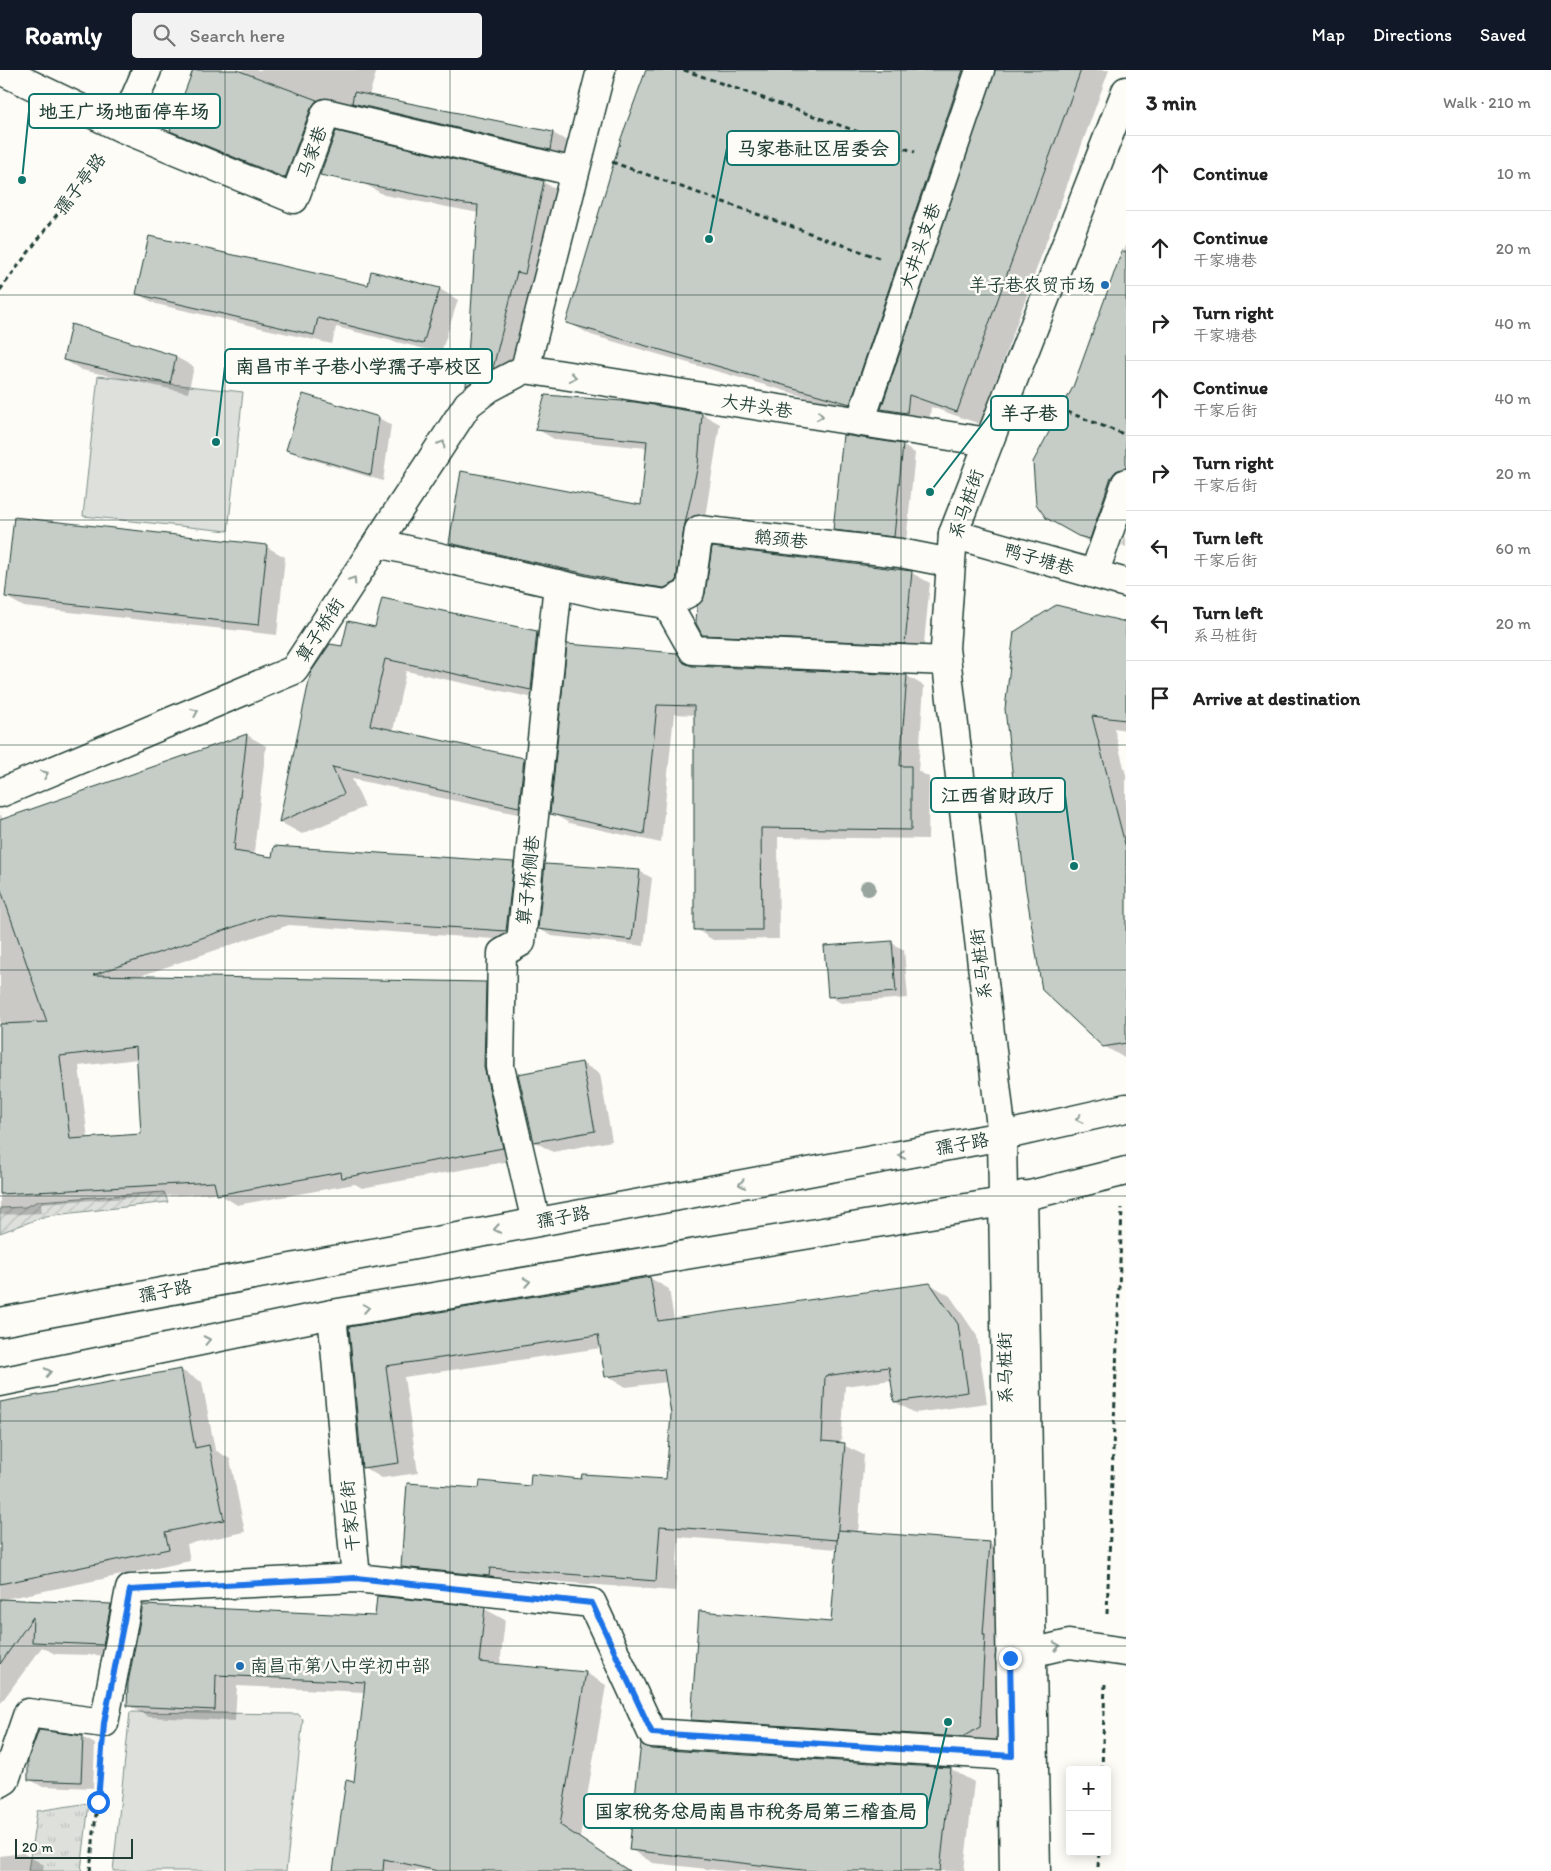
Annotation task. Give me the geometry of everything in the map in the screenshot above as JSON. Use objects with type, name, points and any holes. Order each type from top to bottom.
[{"type":"main road","points":[[0,70],[122,128],[147,70]]},
{"type":"main road","points":[[525,369],[601,70]]},
{"type":"main road","name":"大井头支巷","points":[[860,422],[980,70]]},
{"type":"main road","name":"系马桩街","points":[[1014,1871],[1012,1756],[1021,1655],[1013,1198],[1002,1136],[944,648],[953,534],[1126,91]]},
{"type":"main road","name":"马家巷","points":[[122,128],[294,199],[326,113],[578,162]]},
{"type":"main road","name":"大井头巷","points":[[525,369],[988,442]]},
{"type":"main road","name":"算子桥街","points":[[0,793],[294,670],[468,404],[489,388],[525,369]]},
{"type":"main road","points":[[1094,574],[1126,483]]},
{"type":"main road","name":"鹅颈巷","points":[[667,604],[690,592],[699,530],[900,553],[951,563]]},
{"type":"main road","name":"鸭子塘巷","points":[[953,534],[1126,584]]},
{"type":"main road","points":[[377,543],[605,595],[667,604],[693,650],[946,661]]},
{"type":"main road","name":"算子桥侧巷","points":[[536,1222],[500,1067],[502,953],[521,942],[558,584]]},
{"type":"main road","name":"孺子路","points":[[0,1322],[1002,1136],[1126,1108]]},
{"type":"main road","points":[[0,1382],[332,1314],[1013,1198],[1124,1171]]},
{"type":"main road","name":"干家后街","points":[[332,1314],[356,1578],[592,1603],[652,1733],[1012,1756]]},
{"type":"main road","points":[[0,1783],[5,1780],[28,1713],[104,1723],[130,1590],[356,1578]]},
{"type":"main road","points":[[1036,1871],[1021,1655],[1069,1644],[1116,1651]]},
{"type":"path","points":[[684,70],[948,164]]},
{"type":"path","name":"孺子亭路","points":[[0,290],[122,128]]},
{"type":"path","points":[[578,162],[912,270]]},
{"type":"path","points":[[1009,389],[1126,436]]},
{"type":"path","points":[[1102,1766],[1116,1651],[1124,1171]]},
{"type":"path","points":[[90,1871],[104,1723]]},
{"type":"path","points":[[1098,1867],[1099,1856]]},
{"type":"green space","points":[[98,376],[243,392],[228,531],[83,516]]},
{"type":"green space","points":[[164,1192],[168,1202],[46,1216],[0,1233],[0,1208],[25,1207],[39,1201]]},
{"type":"green space","points":[[130,1712],[298,1714],[303,1719],[286,1871],[113,1871]]},
{"type":"green space","points":[[89,1803],[81,1871],[28,1871],[37,1811]]},
{"type":"building","points":[[193,70],[237,70],[317,100],[311,108],[285,178],[170,131]]},
{"type":"building","points":[[646,70],[963,70],[850,404],[566,323],[619,145],[621,145],[619,144]]},
{"type":"building","points":[[995,70],[1081,70],[957,412],[909,395],[907,413],[881,409]]},
{"type":"building","points":[[354,92],[553,132],[550,150],[352,103]]},
{"type":"building","points":[[336,131],[544,181],[525,274],[517,272],[493,368],[466,386],[478,205],[320,175]]},
{"type":"building","points":[[149,236],[368,285],[371,271],[440,288],[423,344],[318,318],[314,335],[136,294]]},
{"type":"building","points":[[1122,251],[1126,252],[1126,468],[1116,471],[1111,477],[1090,539],[1078,536],[1046,518],[1036,504],[1033,462],[1073,387]]},
{"type":"building","points":[[71,324],[176,356],[170,384],[63,360]]},
{"type":"building","points":[[303,394],[379,417],[371,475],[286,450]]},
{"type":"building","points":[[545,395],[635,402],[702,413],[698,465],[684,528],[676,582],[664,588],[622,582],[449,543],[461,471],[641,505],[647,441],[535,430]]},
{"type":"building","points":[[843,435],[903,444],[894,537],[833,530]]},
{"type":"building","points":[[14,517],[267,545],[259,625],[5,597]]},
{"type":"building","points":[[712,547],[912,571],[905,644],[702,635],[696,623],[697,606],[705,594]]},
{"type":"building","points":[[382,598],[537,631],[531,690],[385,659],[370,725],[524,758],[519,807],[332,767],[344,794],[279,822],[311,672],[330,644],[342,646],[348,621],[375,627]]},
{"type":"building","points":[[1056,605],[1126,622],[1126,720],[1092,716],[1126,848],[1126,1043],[1103,1047],[1042,990],[1025,884],[1005,709],[1014,632]]},
{"type":"building","points":[[567,644],[677,653],[684,663],[692,666],[907,675],[900,766],[911,766],[911,830],[761,828],[762,930],[694,930],[694,706],[657,705],[644,834],[550,814]]},
{"type":"building","points":[[247,734],[235,841],[232,843],[235,843],[234,851],[272,857],[274,846],[514,862],[506,931],[269,915],[93,975],[486,982],[484,1067],[503,1148],[342,1178],[341,1172],[217,1195],[214,1182],[0,1194],[0,1024],[47,1022],[0,887],[0,820]],"holes":[[[136,1047],[141,1134],[70,1139],[60,1056]]]},
{"type":"building","points":[[545,864],[640,870],[632,940],[538,929]]},
{"type":"building","points":[[892,941],[896,992],[828,997],[824,946]]},
{"type":"building","points":[[582,1062],[595,1131],[534,1142],[518,1074]]},
{"type":"building","points":[[650,1277],[658,1321],[930,1283],[958,1324],[968,1392],[894,1402],[889,1367],[825,1376],[822,1441],[845,1443],[837,1540],[660,1526],[656,1581],[490,1568],[489,1576],[401,1567],[407,1483],[479,1488],[480,1481],[530,1486],[531,1474],[581,1479],[582,1474],[666,1479],[671,1414],[664,1369],[605,1377],[598,1335],[386,1366],[399,1463],[362,1468],[349,1327]]},
{"type":"building","points":[[181,1369],[195,1448],[209,1445],[224,1520],[165,1532],[169,1549],[0,1584],[0,1402]]},
{"type":"building","points":[[838,1530],[990,1542],[983,1634],[985,1635],[980,1727],[962,1737],[691,1720],[699,1611],[831,1622]]},
{"type":"building","points":[[377,1596],[485,1607],[479,1662],[586,1672],[560,1825],[629,1871],[438,1871],[384,1859],[383,1871],[333,1871],[346,1780],[354,1782],[365,1682],[216,1675],[215,1710],[127,1706],[128,1683],[143,1605],[375,1616]]},
{"type":"building","points":[[0,1599],[111,1604],[103,1645],[32,1642],[33,1617],[0,1664]]},
{"type":"building","points":[[39,1730],[83,1736],[81,1782],[28,1780],[28,1760]]},
{"type":"building","points":[[641,1743],[651,1749],[951,1768],[940,1871],[811,1871],[629,1850]]},
{"type":"place","name":"地王广场地面停车场","points":[[22,180]]},
{"type":"place","name":"马家巷社区居委会","points":[[709,239]]},
{"type":"place","name":"羊子巷农贸市场","points":[[1105,285]]},
{"type":"place","name":"南昌市羊子巷小学孺子亭校区","points":[[216,442]]},
{"type":"place","name":"羊子巷","points":[[930,492]]},
{"type":"place","name":"江西省财政厅","points":[[1074,866]]},
{"type":"place","name":"南昌市第八中学初中部","points":[[240,1666]]},
{"type":"place","name":"国家税务总局南昌市税务局第三稽查局","points":[[948,1722]]},
{"type":"route","points":[[98,1802],[104,1723],[130,1590],[356,1578],[592,1603],[652,1733],[1012,1756],[1010,1658]]}]
